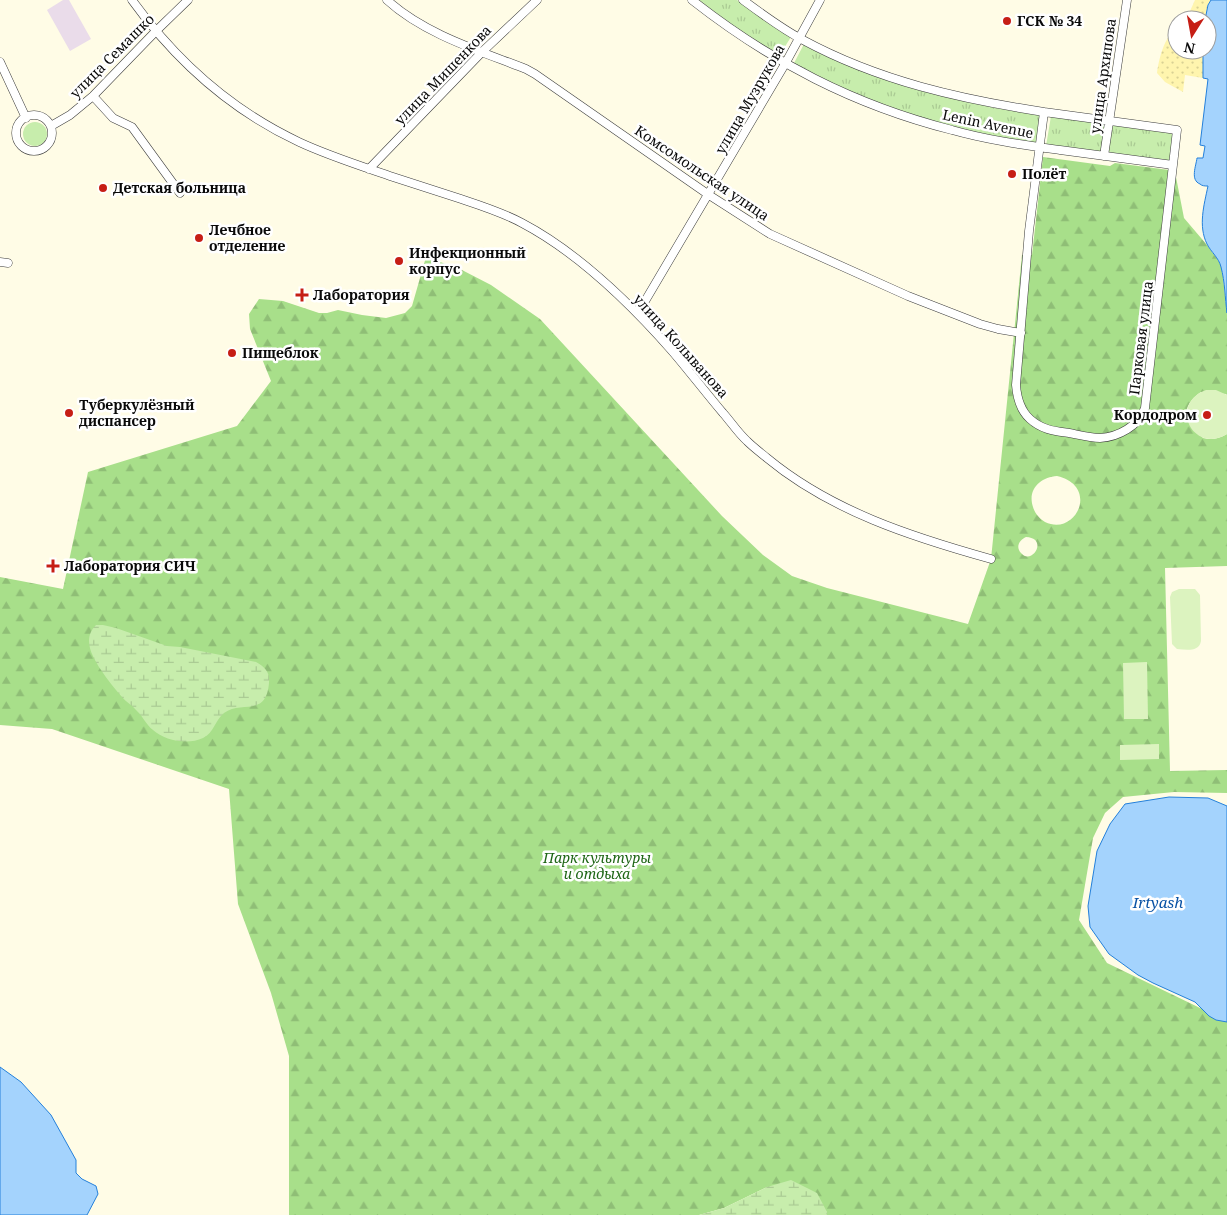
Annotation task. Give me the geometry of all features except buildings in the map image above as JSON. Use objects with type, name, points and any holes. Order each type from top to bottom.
[{"type":"street","name":"улица Колыванова","points":[[132,0],[156,31],[186,64],[240,108],[268,125],[325,153],[483,206],[521,222],[576,257],[638,313],[673,352],[746,441],[781,470],[824,497],[860,514],[899,530],[991,559]]},
{"type":"street","name":"улица Семашко","points":[[51,126],[70,115],[93,96],[188,0]]},
{"type":"street","name":"Комсомольская улица","points":[[387,0],[428,29],[535,74],[709,195],[770,234],[908,296],[980,324],[1020,333]]},
{"type":"street","name":"улица Мишенкова","points":[[369,169],[482,52],[536,0]]},
{"type":"street","name":"Lenin Avenue","points":[[692,0],[741,36],[785,64],[827,86],[866,102],[952,131],[1040,148],[1044,112],[992,104],[940,92],[855,65],[800,38],[743,0]]},
{"type":"street","name":"улица Музрукова","points":[[638,313],[709,195],[820,0]]},
{"type":"street","name":"улица Архипова","points":[[1104,156],[1127,0]]},
{"type":"street","points":[[0,62],[26,118]]},
{"type":"street","points":[[93,96],[113,118],[132,127],[180,193]]},
{"type":"street","points":[[1044,112],[1110,121]]},
{"type":"street","points":[[38,116],[51,126],[52,138],[45,148],[34,151],[28,150],[19,143],[17,137],[18,126],[26,118],[38,116]]},
{"type":"street","name":"Парковая улица","points":[[1040,148],[1029,231],[1020,333],[1016,385],[1020,405],[1030,419],[1045,429],[1098,438],[1108,437],[1131,427],[1143,414],[1145,408],[1177,130],[1110,121]]},
{"type":"street","points":[[1040,148],[1173,165]]},
{"type":"shaded area","points":[[63,0],[69,0],[91,39],[70,51],[47,10]]},
{"type":"green space","points":[[698,0],[737,0],[791,37],[779,56]]},
{"type":"green space","points":[[804,44],[941,95],[995,108],[1041,115],[1037,144],[953,128],[869,101],[793,65]]},
{"type":"green space","points":[[1051,116],[1107,124],[1103,153],[1046,146]]},
{"type":"green space","points":[[35,122],[40,123],[46,129],[46,139],[40,145],[35,146],[30,145],[24,139],[23,134],[24,129],[30,123]]},
{"type":"green space","points":[[1111,124],[1175,133],[1172,162],[1107,154]]},
{"type":"green space","name":"Парк культуры и отдыха","points":[[1043,157],[1110,166],[1115,163],[1169,170],[1176,177],[1184,218],[1221,264],[1227,313],[1227,395],[1201,392],[1190,403],[1186,413],[1190,422],[1203,438],[1215,439],[1227,434],[1227,566],[1165,568],[1170,771],[1227,770],[1227,793],[1174,792],[1123,797],[1105,813],[1093,838],[1079,920],[1107,963],[1227,1021],[1227,1215],[827,1215],[827,1212],[767,1187],[724,1208],[699,1215],[289,1215],[289,1056],[271,993],[238,904],[229,789],[52,729],[0,725],[0,577],[63,589],[88,472],[237,426],[271,381],[250,329],[249,314],[259,299],[283,301],[319,313],[338,310],[386,318],[405,313],[412,306],[426,257],[460,269],[491,285],[540,319],[722,516],[763,555],[792,576],[827,588],[968,624],[991,559],[1022,255],[1032,255]],"holes":[[[1057,476],[1070,481],[1078,490],[1080,499],[1079,508],[1074,517],[1066,523],[1056,525],[1045,522],[1036,514],[1032,495],[1037,485],[1046,479]],[[1026,537],[1033,539],[1037,546],[1030,556],[1025,556],[1018,548],[1020,542]]]},
{"type":"green space","name":"Кордодром","points":[[1206,390],[1216,390],[1227,395],[1227,434],[1215,439],[1204,438],[1195,433],[1187,416],[1188,406],[1195,397]]},
{"type":"green space","points":[[1179,589],[1195,589],[1200,595],[1201,641],[1198,647],[1192,650],[1177,649],[1172,644],[1170,597],[1172,592]]},
{"type":"green space","points":[[96,625],[116,628],[167,646],[256,662],[268,673],[267,694],[263,701],[258,704],[231,709],[224,713],[210,733],[203,738],[191,741],[177,741],[164,737],[151,728],[124,699],[98,665],[89,642],[92,630]]},
{"type":"green space","points":[[1147,662],[1148,719],[1124,719],[1123,663]]},
{"type":"green space","points":[[1159,744],[1159,759],[1120,760],[1120,745]]},
{"type":"green space","points":[[791,1180],[817,1193],[827,1215],[699,1215],[724,1208],[767,1187]]},
{"type":"sand","points":[[1195,0],[1211,0],[1207,10],[1190,10]]},
{"type":"sand","points":[[1167,40],[1167,60],[1203,60],[1203,78],[1185,75],[1183,92],[1165,82],[1157,73]]},
{"type":"water","points":[[1211,0],[1227,0],[1227,313],[1221,267],[1204,237],[1202,223],[1208,186],[1203,186],[1197,182],[1194,176],[1197,158],[1203,158],[1205,146],[1200,145],[1208,79],[1203,78],[1203,60],[1217,60],[1217,10],[1207,10]]},
{"type":"water","name":"Irtyash","points":[[1169,797],[1208,798],[1227,806],[1227,1022],[1216,1020],[1209,1016],[1195,1002],[1138,975],[1109,954],[1090,927],[1088,906],[1097,851],[1110,824],[1125,804]]},
{"type":"water","points":[[0,1067],[21,1082],[51,1115],[76,1160],[76,1173],[82,1179],[96,1186],[98,1194],[87,1215],[0,1215]]},
{"type":"place","name":"ГСК № 34","points":[[1007,21]]},
{"type":"place","name":"Полёт","points":[[1012,174]]},
{"type":"place","name":"Детская больница","points":[[103,188]]},
{"type":"place","name":"Лечбное отделение","points":[[199,238]]},
{"type":"place","name":"Инфекционный корпус","points":[[399,261]]},
{"type":"place","name":"Лаборатория","points":[[302,295]]},
{"type":"place","name":"Пищеблок","points":[[232,353]]},
{"type":"place","name":"Туберкулёзный диспансер","points":[[69,413]]},
{"type":"place","name":"Кордодром","points":[[1207,415]]},
{"type":"place","name":"Лаборатория СИЧ","points":[[53,566]]}]
